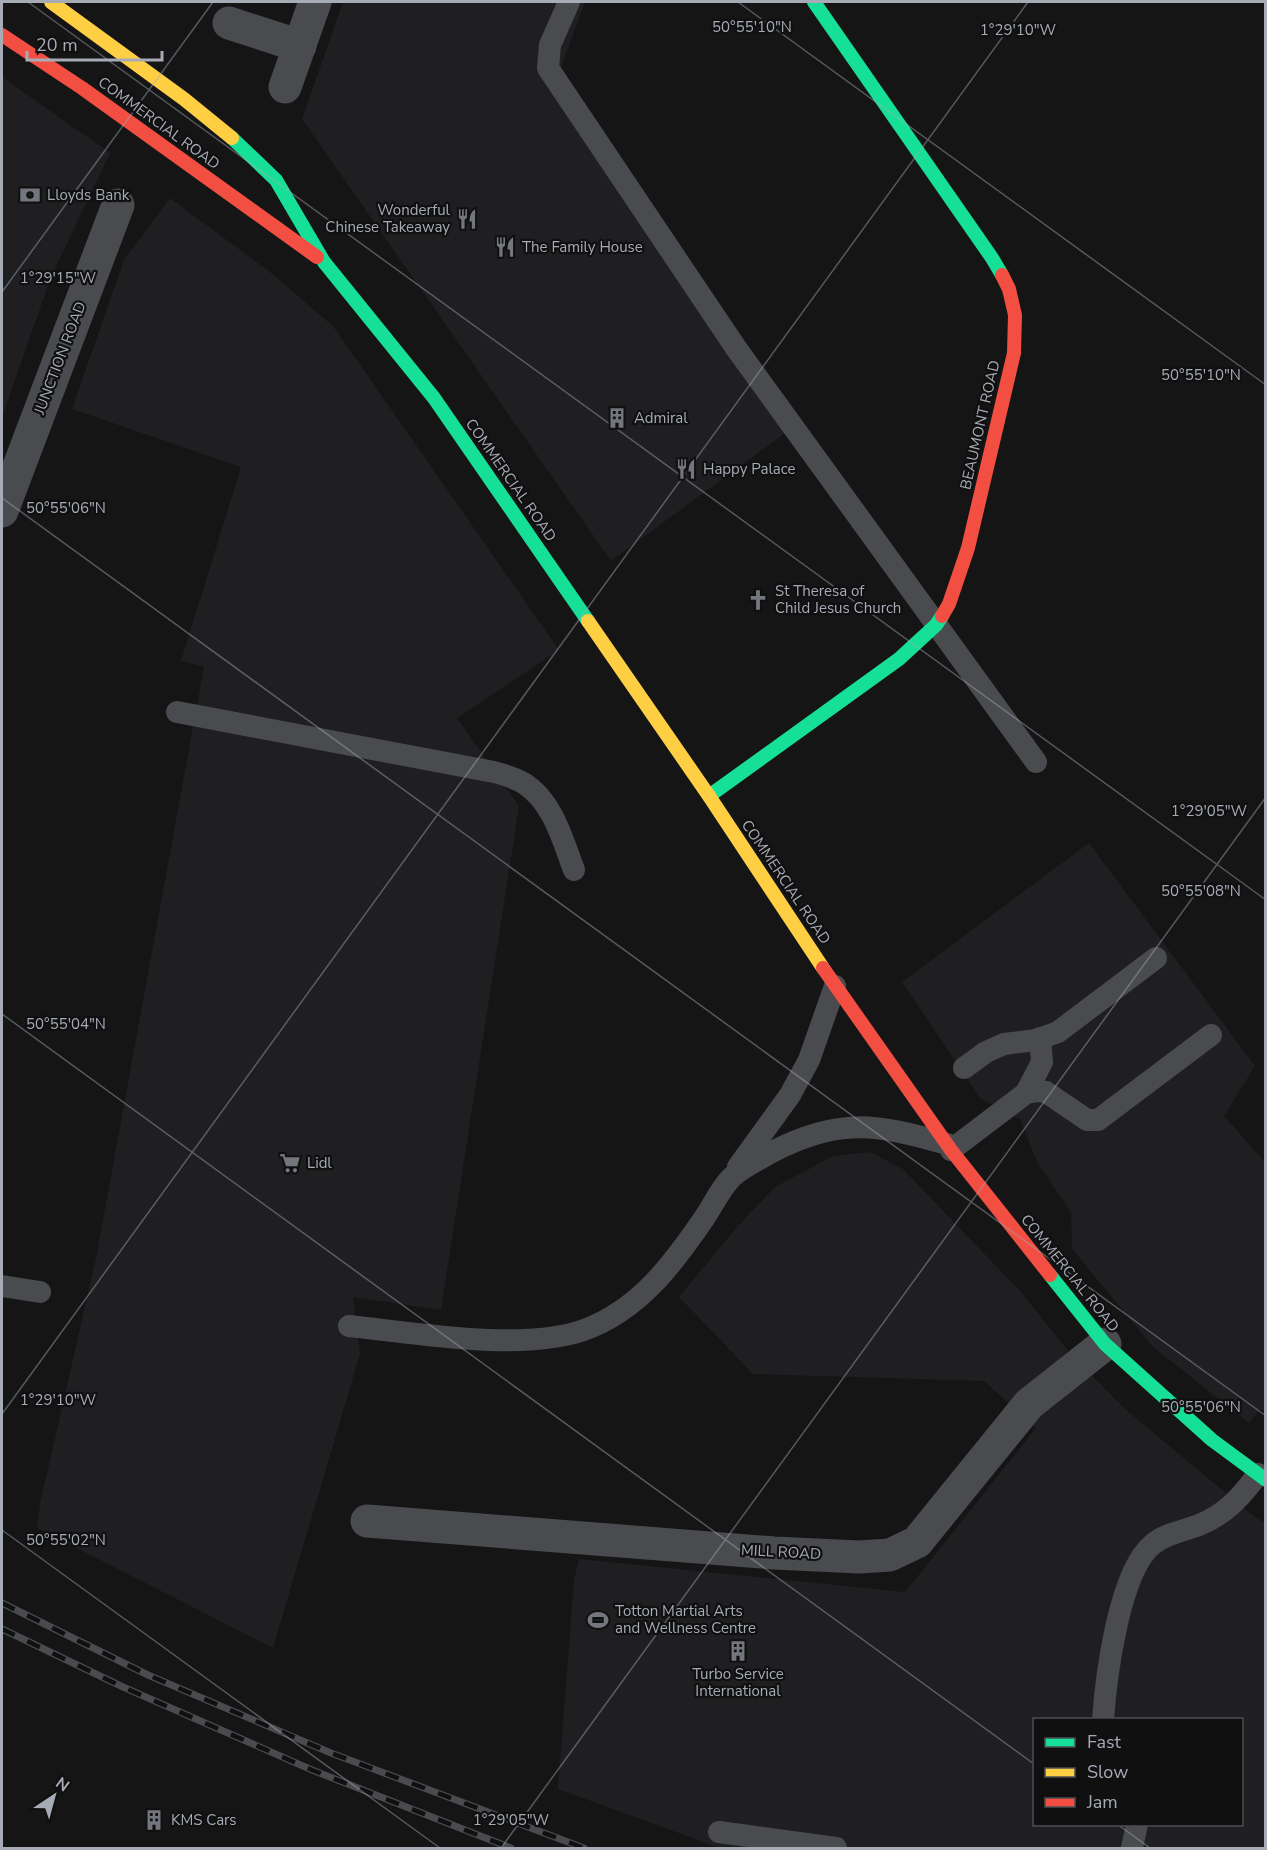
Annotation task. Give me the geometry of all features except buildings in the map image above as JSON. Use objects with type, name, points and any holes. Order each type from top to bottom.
[{"type":"main road","name":"COMMERCIAL ROAD","points":[[51,2],[184,99],[238,143],[276,180],[324,262],[434,398],[709,796],[835,986],[949,1147],[1105,1344],[1212,1440],[1262,1477]]},
{"type":"main road","name":"BEAUMONT ROAD","points":[[709,796],[899,659],[936,625],[949,604],[968,548],[1014,352],[1015,315],[1009,289],[992,258],[814,2]]},
{"type":"main road","name":"COMMERCIAL ROAD","points":[[2,35],[78,84],[324,262]]},
{"type":"street","points":[[285,87],[315,2]]},
{"type":"street","points":[[229,23],[300,46]]},
{"type":"street","name":"JUNCTION ROAD","points":[[3,501],[118,205]]},
{"type":"street","name":"MILL ROAD","points":[[367,1521],[774,1553],[859,1557],[890,1555],[917,1542],[1029,1404],[1105,1344]]},
{"type":"lane","points":[[569,2],[550,45],[548,68],[736,348],[1035,762]]},
{"type":"lane","points":[[177,712],[494,772],[513,778],[526,785],[545,806],[556,823],[574,870]]},
{"type":"lane","points":[[964,1068],[986,1052],[1004,1044],[1047,1037],[1070,1025],[1156,958]]},
{"type":"lane","points":[[349,1326],[507,1340],[553,1337],[584,1330],[615,1316],[641,1296],[665,1272],[790,1095],[809,1060],[835,986]]},
{"type":"lane","points":[[731,1178],[795,1140],[849,1126],[896,1130],[949,1147],[1026,1093],[1038,1091],[1046,1092],[1087,1120],[1098,1120],[1210,1035]]},
{"type":"lane","points":[[1026,1093],[1042,1062],[1040,1038]]},
{"type":"lane","points":[[2,1286],[40,1292]]},
{"type":"lane","points":[[1103,1718],[1119,1610],[1142,1557],[1152,1545],[1166,1536],[1199,1524],[1229,1508],[1262,1477]]},
{"type":"lane","points":[[1132,1848],[1137,1826]]},
{"type":"lane","points":[[719,1832],[836,1848]]},
{"type":"shaded area","points":[[343,2],[585,2],[560,70],[800,422],[611,561],[302,119]]},
{"type":"shaded area","points":[[2,77],[110,153],[51,277],[2,417]]},
{"type":"shaded area","points":[[170,198],[270,272],[333,326],[559,650],[457,718],[519,806],[441,1310],[353,1297],[360,1354],[273,1648],[37,1528],[40,1504],[96,1258],[204,667],[181,661],[241,467],[72,409],[124,260]]},
{"type":"shaded area","points":[[1089,843],[1255,1066],[1224,1116],[1265,1162],[1265,1412],[1261,1409],[1249,1423],[1153,1347],[1072,1249],[1071,1213],[1037,1162],[1020,1119],[980,1098],[902,982]]},
{"type":"shaded area","points":[[870,1152],[903,1169],[1021,1292],[1069,1352],[1126,1410],[1251,1514],[1265,1523],[1265,1848],[720,1848],[558,1789],[574,1580],[579,1559],[905,1592],[1036,1428],[984,1381],[753,1374],[679,1297],[737,1227],[775,1187],[833,1156]]},
{"type":"railway","points":[[2,1603],[148,1675],[331,1753],[584,1848]]},
{"type":"railway","points":[[2,1629],[123,1687],[312,1770],[511,1848]]},
{"type":"traffic: fast","points":[[814,2],[1002,275]]},
{"type":"traffic: fast","points":[[232,138],[276,180],[324,262],[434,398],[588,621]]},
{"type":"traffic: fast","points":[[709,796],[899,659],[936,625],[942,616]]},
{"type":"traffic: fast","points":[[1050,1275],[1105,1344],[1212,1440],[1266,1480]]},
{"type":"traffic: slow","points":[[51,2],[184,99],[232,138]]},
{"type":"traffic: slow","points":[[588,621],[709,796],[823,968]]},
{"type":"traffic: jam","points":[[2,35],[82,88],[317,257]]},
{"type":"traffic: jam","points":[[942,616],[949,604],[968,548],[1014,353],[1015,315],[1009,289],[1002,275]]},
{"type":"traffic: jam","points":[[823,968],[951,1150],[1050,1275]]},
{"type":"place","name":"Lloyds Bank","points":[[30,195]]},
{"type":"place","name":"Wonderful Chinese Takeaway","points":[[467,219]]},
{"type":"place","name":"The Family House","points":[[505,247]]},
{"type":"place","name":"Admiral","points":[[617,418]]},
{"type":"place","name":"Happy Palace","points":[[686,469]]},
{"type":"place","name":"St Theresa of Child Jesus Church","points":[[758,600]]},
{"type":"place","name":"Lidl","points":[[290,1163]]},
{"type":"place","name":"Totton Martial Arts and Wellness Centre","points":[[598,1620]]},
{"type":"place","name":"Turbo Service International","points":[[738,1651]]},
{"type":"place","name":"KMS Cars","points":[[154,1820]]}]
